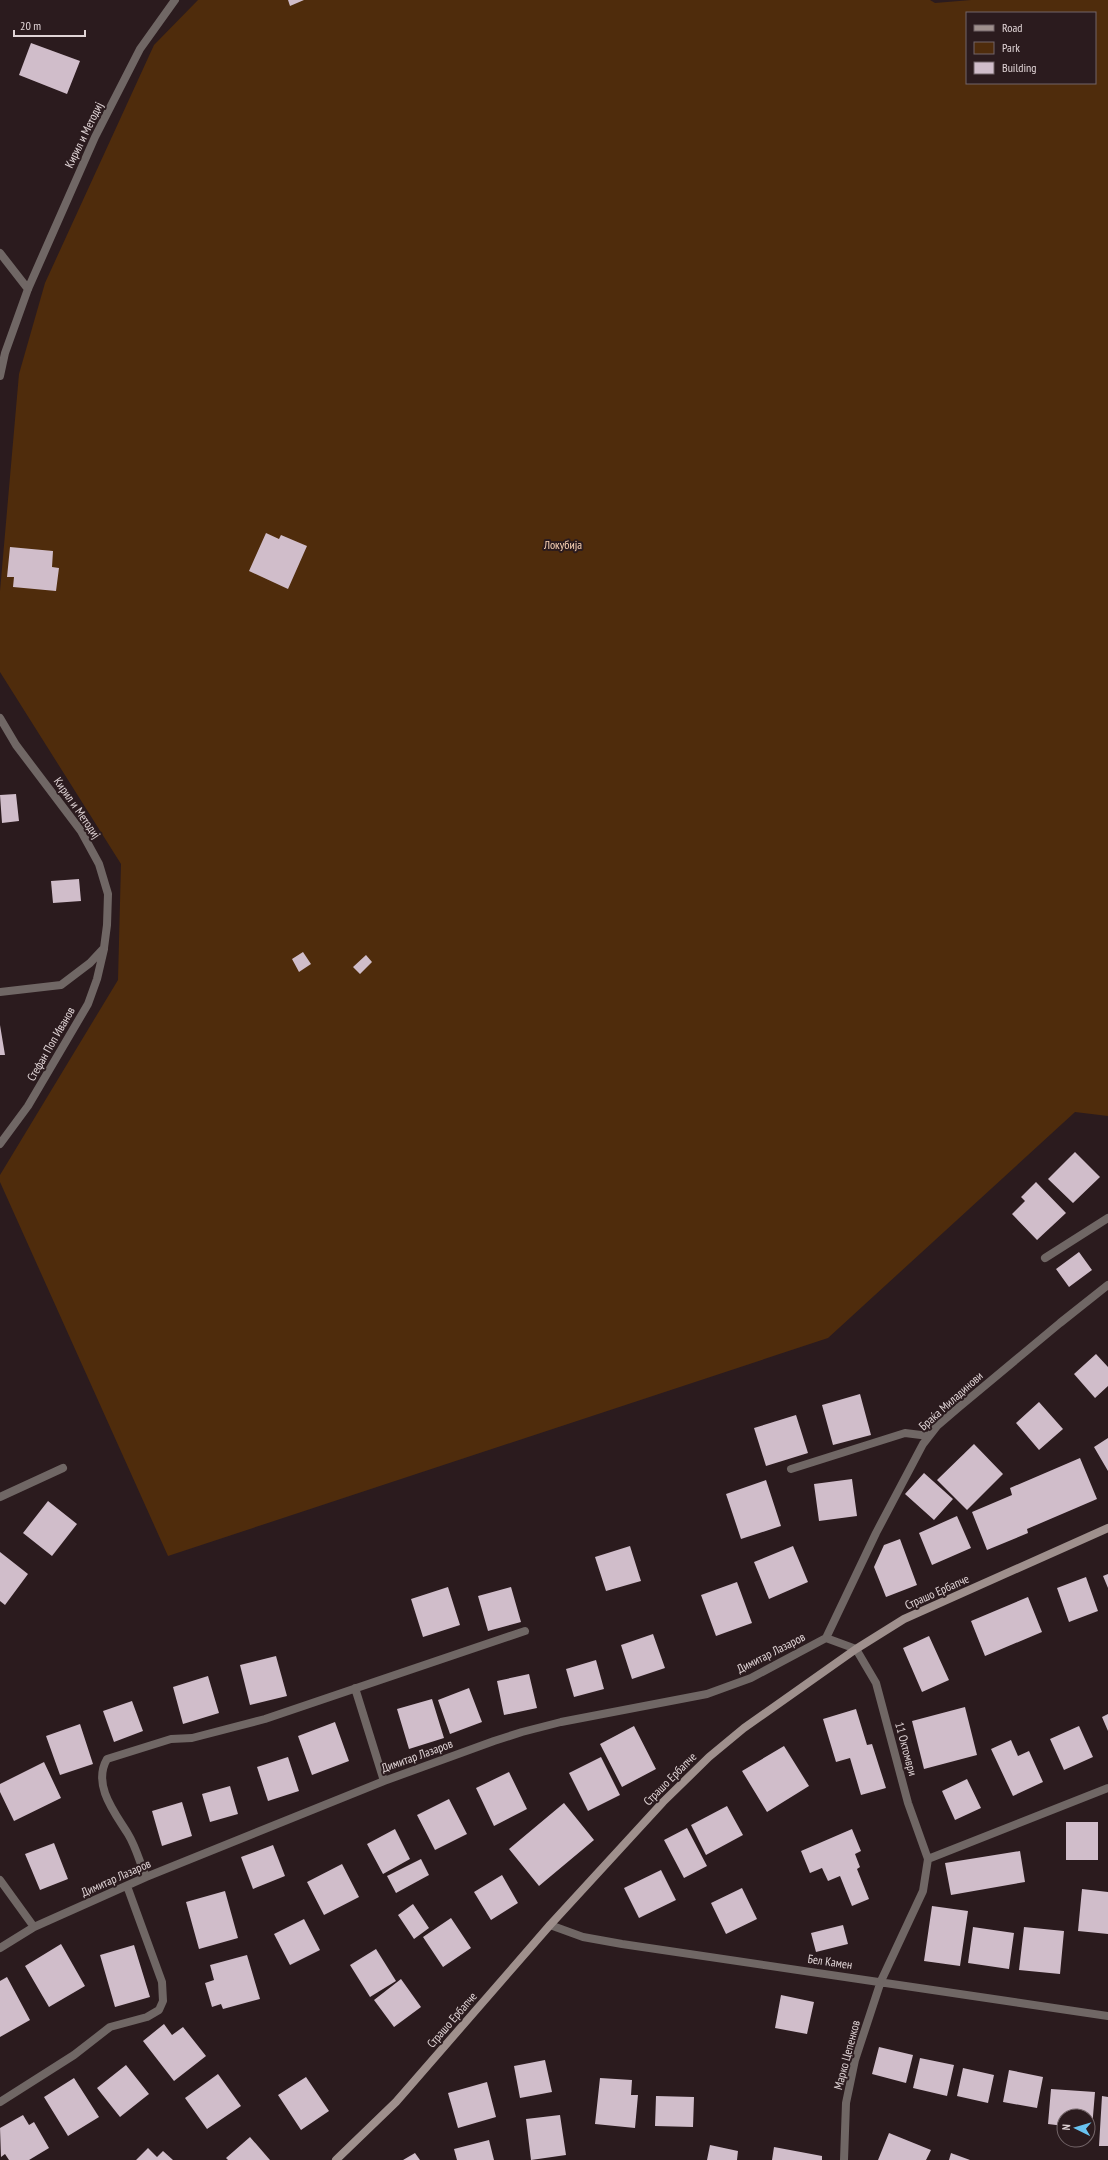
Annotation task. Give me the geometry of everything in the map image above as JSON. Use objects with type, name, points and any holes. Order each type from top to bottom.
[{"type":"main road","name":"Страшо Ербапче","points":[[336,2160],[396,2102],[550,1926],[663,1802],[709,1757],[744,1728],[856,1649],[904,1619],[1108,1528]]},
{"type":"street","name":"Кирил и Методиј","points":[[0,376],[5,353],[28,289],[98,130],[140,50],[175,0]]},
{"type":"street","points":[[0,253],[28,289]]},
{"type":"street","name":"Кирил и Методиј","points":[[0,718],[16,745],[81,831],[99,864],[108,894],[107,925],[104,948]]},
{"type":"street","points":[[0,992],[50,988],[61,985],[84,967],[104,948]]},
{"type":"street","name":"Стефан Поп Иванов","points":[[0,1144],[28,1106],[88,1004],[97,979],[104,948]]},
{"type":"street","points":[[1045,1258],[1108,1218]]},
{"type":"street","name":"Браќа Миладинови","points":[[826,1638],[876,1533],[923,1444],[929,1436],[958,1408],[1108,1285]]},
{"type":"street","points":[[792,1469],[905,1433],[929,1436]]},
{"type":"street","points":[[0,1497],[63,1468]]},
{"type":"street","points":[[146,1877],[129,1835],[108,1802],[103,1784],[102,1767],[107,1759],[171,1739],[192,1738],[265,1719],[525,1631]]},
{"type":"street","points":[[826,1638],[856,1649]]},
{"type":"street","name":"Димитар Лазаров","points":[[0,1948],[34,1927],[146,1877],[384,1781],[522,1732],[562,1722],[707,1694],[751,1678],[826,1638]]},
{"type":"street","name":"11 Октомври","points":[[856,1649],[876,1683],[908,1803],[928,1859],[923,1891],[881,1981]]},
{"type":"street","points":[[356,1688],[384,1781]]},
{"type":"street","points":[[928,1859],[1108,1788]]},
{"type":"street","points":[[0,1880],[34,1927]]},
{"type":"street","points":[[0,2102],[74,2055],[110,2027],[148,2017],[159,2010],[164,1992],[162,1982],[127,1886]]},
{"type":"street","name":"Бел Камен","points":[[550,1926],[583,1937],[622,1944],[881,1981],[1108,2016]]},
{"type":"street","name":"Марко Цепенков","points":[[844,2160],[846,2103],[855,2060],[881,1981]]},
{"type":"green space","name":"Локубија","points":[[198,0],[930,0],[935,3],[971,0],[1108,0],[1108,1116],[1075,1112],[828,1338],[168,1556],[0,1182],[0,1175],[118,980],[121,864],[0,672],[0,591],[19,374],[45,283],[154,45]]},
{"type":"building","points":[[288,0],[304,0],[290,6]]},
{"type":"building","points":[[31,43],[80,61],[67,94],[19,75]]},
{"type":"building","points":[[266,533],[279,539],[281,535],[307,546],[288,589],[249,571]]},
{"type":"building","points":[[10,547],[53,551],[52,567],[59,568],[56,591],[13,587],[14,577],[7,577]]},
{"type":"building","points":[[16,794],[19,821],[2,823],[0,795]]},
{"type":"building","points":[[79,879],[81,901],[53,903],[51,881]]},
{"type":"building","points":[[303,952],[311,964],[299,972],[292,959]]},
{"type":"building","points":[[366,955],[372,962],[360,974],[353,967]]},
{"type":"building","points":[[0,1025],[5,1055],[0,1055]]},
{"type":"building","points":[[1075,1152],[1100,1177],[1073,1203],[1048,1179]]},
{"type":"building","points":[[1036,1182],[1066,1213],[1037,1240],[1012,1214],[1025,1201],[1021,1197]]},
{"type":"building","points":[[1079,1252],[1092,1270],[1069,1287],[1056,1269]]},
{"type":"building","points":[[1096,1354],[1108,1367],[1108,1386],[1095,1398],[1074,1374]]},
{"type":"building","points":[[860,1394],[871,1435],[833,1445],[822,1405]]},
{"type":"building","points":[[1039,1402],[1063,1429],[1039,1450],[1016,1423]]},
{"type":"building","points":[[796,1415],[808,1453],[766,1466],[754,1428]]},
{"type":"building","points":[[1108,1438],[1108,1471],[1094,1447]]},
{"type":"building","points":[[974,1444],[1003,1474],[967,1510],[937,1480]]},
{"type":"building","points":[[1080,1458],[1097,1499],[1027,1529],[1028,1533],[987,1550],[972,1512],[1012,1495],[1010,1488]]},
{"type":"building","points":[[924,1473],[953,1499],[934,1520],[905,1494]]},
{"type":"building","points":[[852,1479],[857,1516],[819,1521],[814,1484]]},
{"type":"building","points":[[766,1480],[781,1526],[741,1539],[726,1494]]},
{"type":"building","points":[[48,1501],[77,1524],[52,1556],[23,1533]]},
{"type":"building","points":[[957,1516],[971,1548],[932,1565],[919,1533]]},
{"type":"building","points":[[900,1539],[917,1585],[886,1597],[874,1567],[884,1545]]},
{"type":"building","points":[[630,1546],[641,1581],[606,1591],[595,1557]]},
{"type":"building","points":[[793,1546],[808,1582],[769,1599],[754,1562]]},
{"type":"building","points":[[0,1552],[28,1574],[5,1605],[0,1601]]},
{"type":"building","points":[[1108,1574],[1108,1588],[1103,1576]]},
{"type":"building","points":[[1086,1577],[1098,1611],[1069,1622],[1057,1588]]},
{"type":"building","points":[[737,1582],[752,1623],[716,1636],[701,1595]]},
{"type":"building","points":[[448,1587],[460,1625],[423,1637],[411,1599]]},
{"type":"building","points":[[511,1587],[521,1622],[488,1631],[478,1596]]},
{"type":"building","points":[[1028,1597],[1042,1632],[985,1656],[971,1621]]},
{"type":"building","points":[[653,1634],[665,1668],[632,1679],[621,1645]]},
{"type":"building","points":[[929,1636],[949,1680],[922,1692],[903,1648]]},
{"type":"building","points":[[276,1656],[287,1696],[250,1705],[240,1665]]},
{"type":"building","points":[[596,1660],[604,1689],[574,1697],[566,1669]]},
{"type":"building","points":[[529,1674],[537,1708],[504,1715],[497,1681]]},
{"type":"building","points":[[208,1676],[219,1713],[183,1724],[173,1687]]},
{"type":"building","points":[[469,1688],[482,1722],[450,1734],[438,1700]]},
{"type":"building","points":[[432,1699],[444,1738],[409,1749],[397,1709]]},
{"type":"building","points":[[132,1701],[143,1731],[114,1742],[103,1711]]},
{"type":"building","points":[[965,1707],[977,1755],[924,1769],[912,1721]]},
{"type":"building","points":[[856,1709],[867,1745],[872,1744],[886,1788],[861,1795],[850,1758],[836,1762],[823,1719]]},
{"type":"building","points":[[1108,1714],[1108,1731],[1102,1717]]},
{"type":"building","points":[[335,1722],[349,1761],[312,1775],[298,1736]]},
{"type":"building","points":[[80,1724],[93,1764],[60,1775],[46,1736]]},
{"type":"building","points":[[634,1726],[656,1769],[622,1787],[600,1744]]},
{"type":"building","points":[[1079,1726],[1093,1757],[1064,1770],[1050,1739]]},
{"type":"building","points":[[1011,1740],[1018,1756],[1029,1751],[1043,1782],[1013,1796],[991,1749]]},
{"type":"building","points":[[784,1746],[809,1786],[767,1812],[742,1771]]},
{"type":"building","points":[[288,1757],[299,1791],[268,1801],[257,1767]]},
{"type":"building","points":[[601,1757],[620,1795],[588,1811],[569,1773]]},
{"type":"building","points":[[44,1762],[61,1798],[14,1821],[0,1792],[0,1784]]},
{"type":"building","points":[[509,1772],[527,1809],[494,1826],[476,1788]]},
{"type":"building","points":[[967,1779],[981,1808],[955,1820],[942,1791]]},
{"type":"building","points":[[230,1786],[238,1814],[210,1822],[202,1794]]},
{"type":"building","points":[[449,1799],[467,1834],[435,1850],[417,1815]]},
{"type":"building","points":[[182,1802],[192,1836],[162,1846],[152,1811]]},
{"type":"building","points":[[564,1803],[594,1840],[539,1886],[509,1849]]},
{"type":"building","points":[[727,1806],[743,1835],[706,1855],[691,1825]]},
{"type":"building","points":[[1066,1822],[1098,1822],[1098,1860],[1066,1860]]},
{"type":"building","points":[[687,1828],[707,1866],[684,1878],[664,1840]]},
{"type":"building","points":[[395,1829],[410,1859],[383,1874],[367,1844]]},
{"type":"building","points":[[852,1829],[861,1851],[855,1854],[860,1867],[857,1869],[869,1899],[852,1906],[840,1876],[828,1881],[822,1868],[810,1873],[801,1851]]},
{"type":"building","points":[[54,1843],[68,1879],[40,1890],[25,1854]]},
{"type":"building","points":[[273,1845],[285,1876],[253,1889],[241,1857]]},
{"type":"building","points":[[1020,1851],[1025,1882],[951,1895],[945,1863]]},
{"type":"building","points":[[421,1859],[429,1875],[396,1893],[387,1876]]},
{"type":"building","points":[[342,1864],[359,1897],[324,1915],[307,1882]]},
{"type":"building","points":[[661,1870],[676,1900],[639,1918],[624,1888]]},
{"type":"building","points":[[502,1875],[518,1903],[491,1920],[474,1892]]},
{"type":"building","points":[[742,1888],[757,1919],[726,1934],[711,1903]]},
{"type":"building","points":[[1082,1889],[1108,1892],[1108,1934],[1078,1931]]},
{"type":"building","points":[[225,1891],[238,1938],[199,1949],[186,1902]]},
{"type":"building","points":[[413,1904],[429,1928],[414,1939],[398,1915]]},
{"type":"building","points":[[932,1906],[968,1911],[960,1966],[924,1961]]},
{"type":"building","points":[[451,1918],[471,1948],[443,1967],[423,1937]]},
{"type":"building","points":[[304,1919],[320,1950],[290,1965],[274,1934]]},
{"type":"building","points":[[843,1925],[848,1944],[816,1952],[811,1933]]},
{"type":"building","points":[[973,1927],[1014,1933],[1009,1969],[968,1963]]},
{"type":"building","points":[[1024,1927],[1064,1931],[1060,1974],[1019,1970]]},
{"type":"building","points":[[61,1944],[85,1986],[49,2007],[25,1966]]},
{"type":"building","points":[[134,1945],[150,1997],[115,2007],[100,1955]]},
{"type":"building","points":[[376,1949],[396,1981],[370,1997],[350,1965]]},
{"type":"building","points":[[247,1955],[260,1999],[223,2009],[221,2004],[212,2007],[205,1983],[214,1980],[210,1965]]},
{"type":"building","points":[[7,1977],[30,2020],[0,2037],[0,1981]]},
{"type":"building","points":[[401,1979],[421,2007],[394,2027],[374,2000]]},
{"type":"building","points":[[781,1995],[814,2002],[807,2034],[775,2028]]},
{"type":"building","points":[[164,2024],[172,2035],[183,2027],[206,2056],[174,2081],[143,2041]]},
{"type":"building","points":[[879,2047],[913,2055],[906,2083],[872,2074]]},
{"type":"building","points":[[920,2058],[954,2065],[947,2096],[913,2088]]},
{"type":"building","points":[[545,2060],[552,2092],[520,2098],[514,2066]]},
{"type":"building","points":[[126,2065],[149,2094],[120,2117],[97,2088]]},
{"type":"building","points":[[963,2068],[994,2075],[988,2103],[957,2096]]},
{"type":"building","points":[[1009,2070],[1043,2077],[1037,2108],[1003,2102]]},
{"type":"building","points":[[218,2074],[241,2106],[207,2129],[185,2098]]},
{"type":"building","points":[[306,2077],[329,2111],[301,2130],[278,2095]]},
{"type":"building","points":[[74,2078],[99,2117],[68,2136],[44,2097]]},
{"type":"building","points":[[600,2078],[632,2080],[631,2095],[638,2095],[635,2128],[595,2124]]},
{"type":"building","points":[[487,2082],[496,2117],[458,2128],[448,2093]]},
{"type":"building","points":[[1051,2089],[1095,2092],[1094,2108],[1056,2108],[1056,2125],[1048,2124]]},
{"type":"building","points":[[656,2096],[694,2097],[693,2127],[655,2126]]},
{"type":"building","points":[[1102,2096],[1108,2097],[1108,2146],[1099,2146]]},
{"type":"building","points":[[23,2115],[29,2125],[34,2122],[49,2148],[29,2160],[9,2160],[5,2154],[1,2157],[0,2128]]},
{"type":"building","points":[[560,2115],[566,2155],[531,2160],[526,2119]]},
{"type":"building","points":[[889,2133],[931,2150],[926,2160],[878,2160]]},
{"type":"building","points":[[250,2137],[270,2160],[228,2160],[226,2158]]},
{"type":"building","points":[[489,2140],[494,2160],[457,2160],[454,2149]]},
{"type":"building","points":[[710,2145],[738,2151],[737,2160],[707,2160]]},
{"type":"building","points":[[774,2147],[822,2156],[822,2160],[772,2160]]},
{"type":"building","points":[[148,2148],[157,2157],[163,2151],[173,2160],[136,2160]]},
{"type":"building","points":[[415,2153],[420,2160],[403,2160]]},
{"type":"building","points":[[951,2153],[970,2160],[949,2160]]}]
